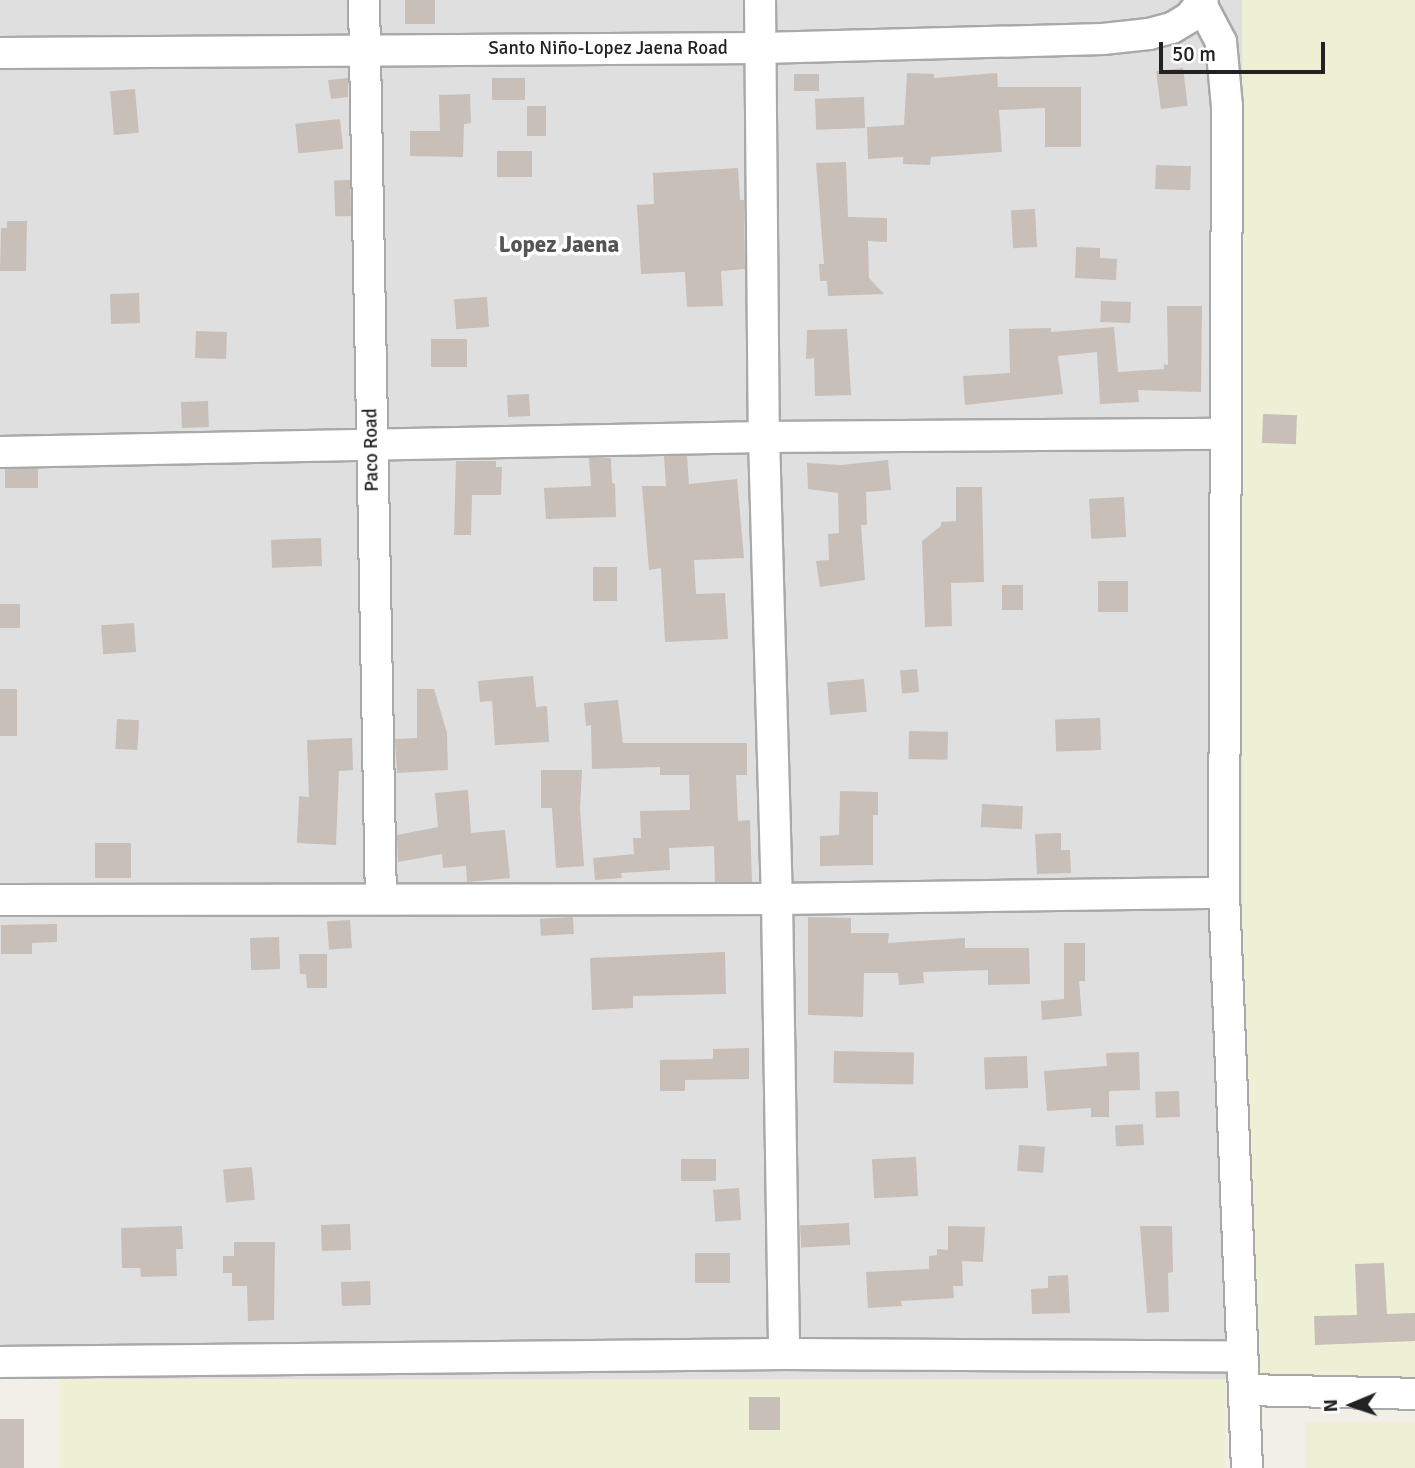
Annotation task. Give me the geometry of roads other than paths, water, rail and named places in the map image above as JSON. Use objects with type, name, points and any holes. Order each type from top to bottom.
[{"type":"street","name":"Paco Road","points":[[364,0],[380,899]]},
{"type":"street","points":[[760,0],[764,437],[777,899],[784,1354]]},
{"type":"street","name":"Santo Niño-Lopez Jaena Road","points":[[0,54],[761,48],[1127,38],[1172,28],[1190,17],[1202,2]]},
{"type":"street","points":[[1202,2],[1222,43],[1226,69],[1224,893],[1247,1468]]},
{"type":"street","points":[[0,452],[372,447],[764,437],[1226,434]]},
{"type":"street","points":[[0,900],[777,899],[1224,893]]},
{"type":"street","points":[[0,1362],[784,1354],[1242,1356]]},
{"type":"street","points":[[1245,1390],[1415,1394]]},
{"type":"district","name":"Lopez Jaena","points":[[559,245]]}]
